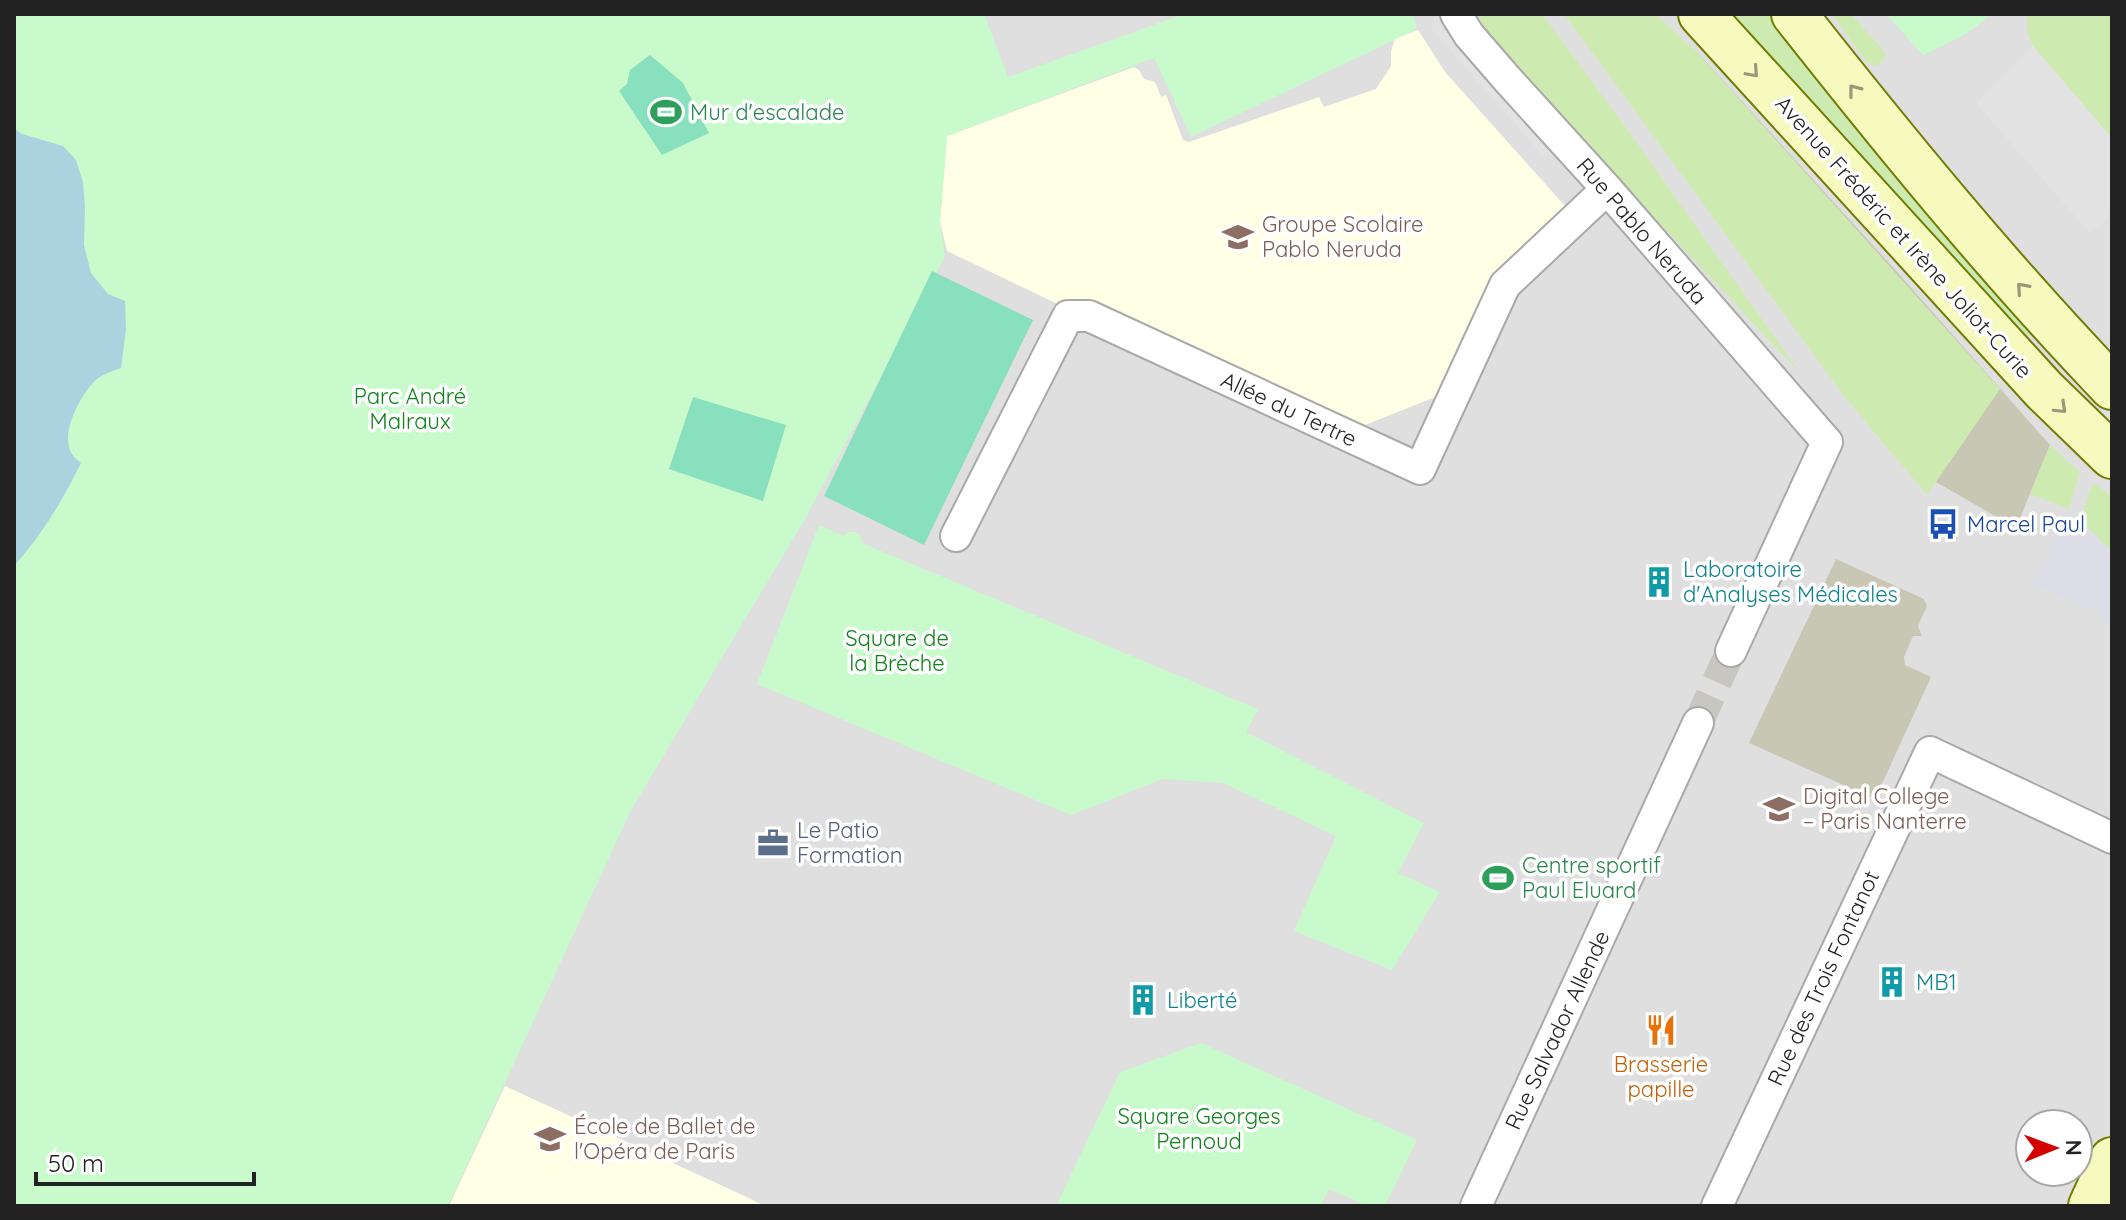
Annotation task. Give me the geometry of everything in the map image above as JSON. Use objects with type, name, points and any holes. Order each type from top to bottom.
[{"type":"main road","name":"Avenue Frédéric et Irène Joliot-Curie","points":[[1701,14],[2016,360],[2112,456]]},
{"type":"main road","points":[[1794,14],[1880,123],[2061,334],[2112,387]]},
{"type":"main road","points":[[2016,360],[2047,350],[2061,334]]},
{"type":"main road","points":[[2091,1206],[2112,1160]]},
{"type":"street","name":"Rue Pablo Neruda","points":[[1458,16],[1469,35],[1827,442],[1731,651]]},
{"type":"street","name":"Allée du Tertre","points":[[956,536],[1068,316],[1089,316],[1420,469],[1505,285],[1607,189]]},
{"type":"street","name":"Rue Salvador Allende","points":[[1476,1206],[1698,723]]},
{"type":"street","name":"Rue des Trois Fontanot","points":[[1717,1206],[1930,752],[2112,838]]},
{"type":"shaded area","points":[[14,14],[2112,14],[2112,1206],[14,1206]]},
{"type":"shaded area","points":[[1437,21],[1549,152],[1544,157],[1430,27]]},
{"type":"shaded area","name":"Groupe Scolaire Pablo Neruda","points":[[1418,30],[1445,72],[1565,206],[1500,268],[1443,394],[1355,429],[1076,301],[1064,307],[947,251],[940,222],[947,136],[1134,67],[1144,79],[1155,82],[1161,97],[1166,95],[1183,140],[1189,142],[1319,97],[1324,107],[1376,89],[1391,66],[1395,39]]},
{"type":"shaded area","points":[[2033,46],[2112,138],[2112,201],[2106,220],[2089,232],[1976,103]]},
{"type":"shaded area","points":[[1695,50],[2050,445],[2016,528],[1936,482],[1771,276]]},
{"type":"shaded area","points":[[2069,509],[2112,552],[2112,626],[2100,621],[2103,615],[2034,584]]},
{"type":"shaded area","points":[[1836,559],[1924,599],[1927,606],[1918,626],[1922,636],[1913,636],[1904,657],[1905,665],[1931,677],[1875,799],[1749,743]]},
{"type":"shaded area","name":"École de Ballet de l'Opéra de Paris","points":[[505,1086],[736,1192],[765,1206],[449,1206]]},
{"type":"green space","name":"Parc André Malraux","points":[[14,14],[984,14],[1008,77],[1184,14],[1413,14],[1417,29],[1191,137],[1154,58],[947,136],[940,222],[945,257],[805,519],[631,810],[448,1206],[14,1206]]},
{"type":"green space","points":[[1479,14],[1542,14],[1800,373],[1485,37]]},
{"type":"green space","points":[[1564,14],[1655,14],[1695,50],[2000,389],[1927,495],[1844,396]]},
{"type":"green space","points":[[1724,14],[1777,14],[2036,334],[2016,337]]},
{"type":"green space","points":[[1832,14],[1851,14],[1883,50],[1884,60],[1876,66],[1868,64]]},
{"type":"green space","points":[[1886,14],[1991,14],[1967,32],[1923,55]]},
{"type":"green space","points":[[2029,14],[2112,14],[2112,138],[2033,46],[2027,26]]},
{"type":"green space","name":"Mur d'escalade","points":[[650,55],[683,83],[709,133],[662,155],[619,91],[627,84],[630,70]]},
{"type":"green space","points":[[932,271],[1033,320],[924,545],[824,496]]},
{"type":"green space","points":[[693,397],[786,425],[763,501],[669,469]]},
{"type":"green space","points":[[2050,445],[2080,472],[2069,509],[2030,494]]},
{"type":"green space","points":[[2093,483],[2112,496],[2112,552],[2080,521]]},
{"type":"green space","name":"Square de la Brèche","points":[[819,525],[844,536],[848,532],[856,532],[861,536],[862,543],[1258,709],[1246,732],[1424,823],[1398,873],[1440,892],[1392,970],[1294,931],[1336,836],[1223,783],[1163,779],[1071,815],[757,684]]},
{"type":"green space","name":"Square Georges Pernoud","points":[[1201,1043],[1417,1140],[1385,1206],[1367,1206],[1329,1189],[1321,1206],[1056,1206],[1120,1072]]},
{"type":"water","points":[[14,128],[22,134],[63,146],[76,160],[83,182],[84,245],[91,273],[108,294],[125,301],[126,330],[121,368],[91,385],[70,425],[69,446],[81,463],[51,517],[14,566]]},
{"type":"tunnel","points":[[1698,723],[1731,651]]},
{"type":"place","name":"Mur d'escalade","points":[[666,112]]},
{"type":"place","name":"Groupe Scolaire Pablo Neruda","points":[[1238,237]]},
{"type":"place","name":"Marcel Paul","points":[[1943,524]]},
{"type":"place","name":"Laboratoire d'Analyses Médicales","points":[[1659,582]]},
{"type":"place","name":"Digital College – Paris Nanterre","points":[[1779,809]]},
{"type":"place","name":"Le Patio Formation","points":[[773,843]]},
{"type":"place","name":"Centre sportif Paul Eluard","points":[[1498,878]]},
{"type":"place","name":"MB1","points":[[1892,982]]},
{"type":"place","name":"Liberté","points":[[1143,1000]]},
{"type":"place","name":"Brasserie papille","points":[[1661,1030]]},
{"type":"place","name":"École de Ballet de l'Opéra de Paris","points":[[550,1139]]}]
